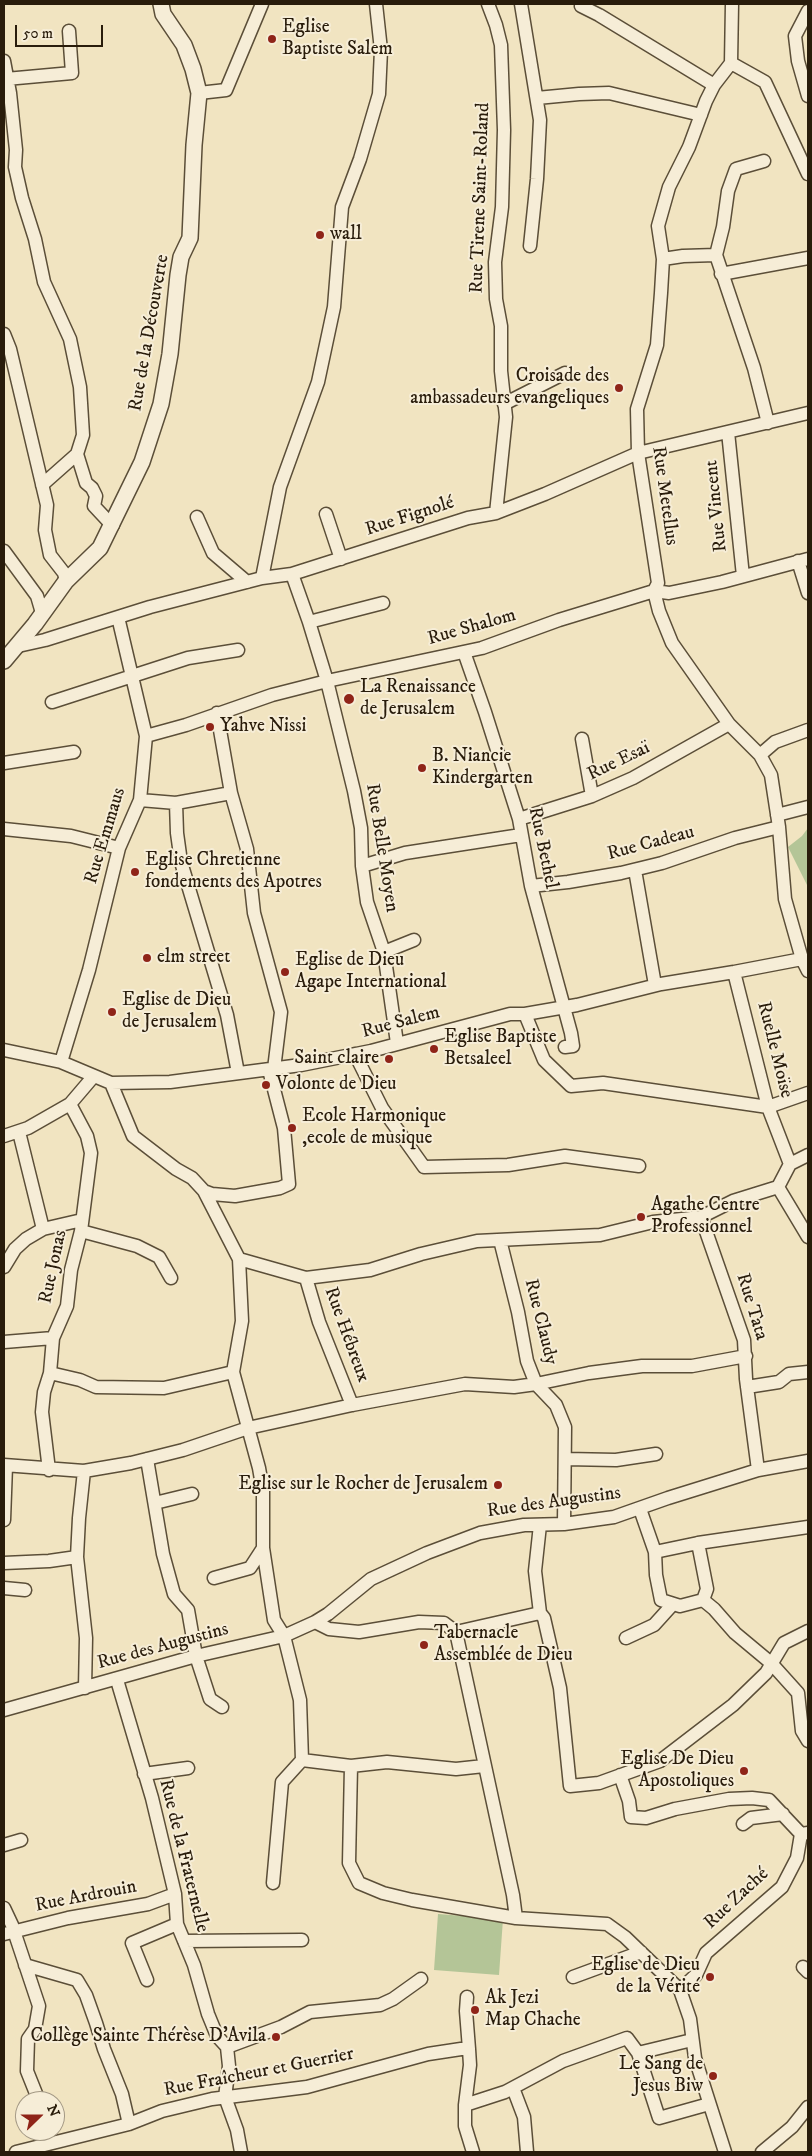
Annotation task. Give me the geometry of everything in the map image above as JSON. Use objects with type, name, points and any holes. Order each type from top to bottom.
[{"type":"street","name":"Rue de la Découverte","points":[[4,660],[18,646],[66,581],[100,548],[113,525],[142,462],[161,404],[170,354],[178,275],[182,256],[190,238],[194,145],[199,93],[184,45],[163,14],[161,4]]},
{"type":"street","points":[[199,93],[226,90],[262,4]]},
{"type":"street","points":[[262,578],[280,487],[318,382],[334,307],[342,207],[360,159],[379,94],[381,50],[376,4]]},
{"type":"street","name":"Rue Tirene Saint-Roland","points":[[488,4],[501,45],[504,130],[502,207],[495,262],[496,299],[501,326],[501,371],[506,417],[496,514]]},
{"type":"street","points":[[521,4],[537,98],[539,130],[530,246]]},
{"type":"street","points":[[732,4],[731,63],[765,82],[808,174]]},
{"type":"street","points":[[581,6],[600,15],[714,85]]},
{"type":"street","points":[[808,11],[795,36],[798,61],[808,96]]},
{"type":"street","points":[[6,79],[72,73],[69,31]]},
{"type":"street","points":[[4,61],[10,93],[16,150],[15,168],[22,198],[35,239],[44,282],[70,339],[77,370],[82,411],[82,435],[77,454],[86,483],[92,488],[96,496],[94,506],[108,521],[114,520],[113,525]]},
{"type":"street","name":"Rue Metellus","points":[[731,63],[714,85],[689,148],[669,187],[658,226],[663,259],[656,345],[637,409],[638,453],[658,583],[654,591],[672,643],[729,724],[760,755],[771,775],[778,821],[784,899],[808,971]]},
{"type":"street","points":[[537,98],[609,93],[701,115]]},
{"type":"street","points":[[764,161],[736,169],[728,191],[724,227],[716,255],[754,368],[768,423]]},
{"type":"street","points":[[663,259],[682,256],[716,255]]},
{"type":"street","points":[[721,274],[808,258]]},
{"type":"street","points":[[4,334],[10,349],[47,504],[45,530],[50,556],[64,573],[66,581]]},
{"type":"street","points":[[504,404],[565,373]]},
{"type":"street","name":"Rue Fignolé","points":[[18,646],[45,640],[150,607],[262,578],[292,574],[468,518],[496,514],[638,453],[808,413]]},
{"type":"street","name":"Rue Vincent","points":[[728,432],[742,576]]},
{"type":"street","points":[[42,485],[77,454]]},
{"type":"street","points":[[326,514],[342,559]]},
{"type":"street","points":[[197,517],[214,553],[246,582]]},
{"type":"street","points":[[4,551],[37,596],[42,613]]},
{"type":"street","points":[[803,560],[808,593]]},
{"type":"street","name":"Rue Shalom","points":[[146,736],[186,725],[272,695],[327,681],[464,652],[654,591],[669,593],[803,560]]},
{"type":"street","name":"Rue Belle Moyen","points":[[292,574],[327,681],[361,828],[362,866],[366,902],[384,952],[396,1043]]},
{"type":"street","points":[[309,622],[383,603]]},
{"type":"street","name":"Rue Emmaus","points":[[60,1062],[89,970],[119,848],[140,800],[146,736],[118,617]]},
{"type":"street","points":[[52,702],[188,658],[238,650]]},
{"type":"street","name":"Rue Bethel","points":[[464,652],[519,819],[531,886],[565,1007],[573,1046],[565,1048]]},
{"type":"street","points":[[204,1192],[235,1196],[280,1188],[290,1184],[284,1128],[272,1070],[281,1012],[254,913],[247,849],[231,793],[217,713]]},
{"type":"street","name":"Rue Esaï","points":[[519,819],[592,796],[633,778],[729,724]]},
{"type":"street","points":[[760,755],[775,742],[808,730]]},
{"type":"street","points":[[582,739],[592,796]]},
{"type":"street","points":[[4,763],[74,752]]},
{"type":"street","points":[[140,800],[176,803],[231,793]]},
{"type":"street","points":[[176,803],[177,833],[181,862],[229,1023],[238,1074]]},
{"type":"street","name":"Rue Cadeau","points":[[531,886],[568,882],[635,870],[670,861],[735,838],[808,807]]},
{"type":"street","points":[[4,829],[71,836],[119,848]]},
{"type":"street","points":[[362,866],[405,853],[521,835]]},
{"type":"street","points":[[635,870],[655,985]]},
{"type":"street","points":[[384,952],[414,940]]},
{"type":"street","points":[[805,959],[808,943]]},
{"type":"street","name":"Rue Salem","points":[[4,1050],[60,1062],[111,1083],[170,1082],[223,1074],[272,1070],[355,1054],[510,1014],[525,1014],[565,1007],[655,985],[805,959]]},
{"type":"street","name":"Ruelle Moïse","points":[[734,972],[768,1107],[790,1164]]},
{"type":"street","points":[[525,1014],[544,1060],[571,1086],[603,1083],[768,1107],[808,1093]]},
{"type":"street","points":[[355,1054],[382,1108],[424,1167],[508,1165],[565,1156],[639,1166]]},
{"type":"street","points":[[4,1136],[19,1132],[70,1104],[93,1077]]},
{"type":"street","points":[[111,1083],[133,1136],[176,1169],[192,1178],[204,1192],[239,1259],[242,1320],[233,1372],[262,1483],[264,1548],[274,1620],[284,1636],[300,1700],[302,1760],[282,1782],[273,1883]]},
{"type":"street","name":"Rue Jonas","points":[[49,1470],[42,1412],[44,1392],[50,1373],[53,1338],[67,1306],[71,1270],[81,1226],[91,1153],[87,1136],[70,1104]]},
{"type":"street","points":[[19,1132],[43,1229]]},
{"type":"street","points":[[239,1259],[306,1278],[370,1270],[421,1254],[477,1240],[600,1234],[653,1222],[701,1218],[733,1201],[778,1187],[790,1164],[808,1155]]},
{"type":"street","points":[[778,1187],[808,1237]]},
{"type":"street","name":"Rue Tata","points":[[701,1218],[744,1340],[747,1387],[758,1470]]},
{"type":"street","points":[[4,1267],[15,1249],[26,1239],[43,1229],[81,1226],[136,1246],[159,1257],[172,1278]]},
{"type":"street","name":"Rue Claudy","points":[[500,1240],[518,1312],[527,1361],[536,1384],[556,1405],[565,1427],[564,1524]]},
{"type":"street","name":"Rue Hébreux","points":[[306,1278],[319,1322],[352,1405]]},
{"type":"street","points":[[4,1342],[53,1338]]},
{"type":"street","points":[[4,1520],[5,1466],[84,1471],[183,1450],[248,1428],[352,1405],[465,1384],[514,1387],[589,1373],[642,1366],[692,1366],[746,1356]]},
{"type":"street","points":[[50,1373],[96,1386],[164,1388],[233,1372]]},
{"type":"street","points":[[747,1387],[780,1382],[789,1374],[808,1372]]},
{"type":"street","points":[[566,1459],[616,1460],[656,1454]]},
{"type":"street","points":[[147,1459],[163,1554],[174,1594],[188,1610],[196,1656],[210,1699],[222,1707]]},
{"type":"street","name":"Rue des Augustins","points":[[4,1710],[117,1680],[196,1656],[284,1636],[315,1622],[371,1579],[427,1553],[480,1533],[524,1525],[564,1524],[614,1517],[758,1470],[808,1461]]},
{"type":"street","points":[[84,1471],[77,1557],[86,1638],[85,1688]]},
{"type":"street","points":[[155,1503],[192,1494]]},
{"type":"street","points":[[640,1509],[655,1552],[656,1575],[661,1600],[680,1606],[702,1600]]},
{"type":"street","points":[[540,1524],[535,1571],[540,1613],[544,1618],[560,1688],[570,1786],[599,1783],[660,1761],[733,1705],[766,1673],[784,1643],[808,1631]]},
{"type":"street","points":[[655,1552],[698,1543],[808,1527]]},
{"type":"street","points":[[698,1543],[707,1589],[702,1600]]},
{"type":"street","points":[[214,1578],[250,1568],[264,1548]]},
{"type":"street","points":[[4,1563],[50,1561],[77,1557]]},
{"type":"street","points":[[4,1588],[25,1590]]},
{"type":"street","points":[[702,1600],[714,1609],[747,1644],[772,1663],[798,1694],[802,1731],[808,1741]]},
{"type":"street","points":[[626,1638],[654,1625],[673,1604]]},
{"type":"street","points":[[456,1632],[540,1613]]},
{"type":"street","points":[[315,1622],[330,1629],[359,1632],[419,1622],[444,1623],[456,1632],[508,1870],[516,1918]]},
{"type":"street","name":"Rue de la Fraternelle","points":[[117,1680],[175,1894],[178,1924],[194,1965],[208,2014],[217,2036],[227,2046]]},
{"type":"street","points":[[302,1760],[351,1766],[387,1762],[456,1769],[484,1766]]},
{"type":"street","points":[[351,1766],[349,1863],[359,1883],[412,1900],[516,1918],[607,1924],[625,1937],[680,1990],[690,2019],[695,2058],[725,2152]]},
{"type":"street","points":[[144,1774],[188,1768]]},
{"type":"street","points":[[620,1775],[629,1801],[631,1817],[646,1818],[675,1808],[730,1799],[752,1798],[769,1800],[805,1834]]},
{"type":"street","points":[[743,1824],[751,1818],[783,1814]]},
{"type":"street","name":"Rue Zaché","points":[[680,1990],[696,1975],[706,1953],[782,1887],[797,1858],[805,1834]]},
{"type":"street","points":[[4,1845],[21,1840]]},
{"type":"street","name":"Rue Ardrouin","points":[[9,1933],[68,1918],[148,1904],[175,1894]]},
{"type":"street","points":[[4,1908],[9,1933],[25,1965],[39,2006],[35,2029],[28,2039],[27,2071],[35,2091]]},
{"type":"street","points":[[147,1980],[132,1943],[178,1924]]},
{"type":"street","points":[[184,1941],[302,1940]]},
{"type":"street","points":[[573,1978],[641,1952]]},
{"type":"street","points":[[25,1965],[77,1980],[86,1995],[104,2049],[122,2094],[129,2124]]},
{"type":"street","points":[[241,2152],[237,2130],[225,2097],[229,2066],[227,2046],[281,2026],[310,2012],[380,2005],[394,2000],[421,1979]]},
{"type":"street","points":[[467,1996],[466,2011],[470,2050],[465,2126],[473,2152]]},
{"type":"street","points":[[465,2105],[505,2092],[563,2061],[627,2038],[638,2053],[659,2118],[709,2104]]},
{"type":"street","points":[[638,2053],[692,2040]]},
{"type":"street","name":"Rue Fraîcheur et Guerrier","points":[[65,2137],[84,2137],[129,2124],[162,2110],[225,2097],[307,2087],[428,2054],[461,2049],[470,2050]]},
{"type":"street","points":[[513,2088],[524,2118],[527,2152]]},
{"type":"street","points":[[762,2152],[792,2127],[808,2107]]},
{"type":"street","name":"Rue Fraîcheur et Guerrier","points":[[16,2152],[38,2141]]},
{"type":"green space","points":[[808,828],[808,887],[788,847],[802,836]]},
{"type":"green space","points":[[438,1914],[503,1919],[499,1975],[434,1970]]},
{"type":"place","name":"Eglise Baptiste Salem","points":[[272,39]]},
{"type":"place","name":"wall","points":[[320,235]]},
{"type":"place","name":"Croisade des ambassadeurs evangeliques","points":[[619,388]]},
{"type":"place","name":"La Renaissance de Jerusalem","points":[[349,699]]},
{"type":"place","name":"Yahve Nissi","points":[[210,727]]},
{"type":"place","name":"B. Niancie Kindergarten","points":[[422,768]]},
{"type":"place","name":"Eglise Chretienne fondements des Apotres","points":[[135,872]]},
{"type":"place","name":"elm street","points":[[147,958]]},
{"type":"place","name":"Eglise de Dieu Agape International","points":[[285,972]]},
{"type":"place","name":"Eglise de Dieu de Jerusalem","points":[[112,1012]]},
{"type":"place","name":"Eglise Baptiste Betsaleel","points":[[434,1049]]},
{"type":"place","name":"Saint claire","points":[[389,1059]]},
{"type":"place","name":"Volonte de Dieu","points":[[266,1085]]},
{"type":"place","name":"Ecole Harmonique ,ecole de musique","points":[[292,1128]]},
{"type":"place","name":"Agathe Centre Professionnel","points":[[641,1217]]},
{"type":"place","name":"Eglise sur le Rocher de Jerusalem","points":[[498,1485]]},
{"type":"place","name":"Tabernacle Assemblée de Dieu","points":[[424,1645]]},
{"type":"place","name":"Eglise De Dieu Apostoliques","points":[[744,1771]]},
{"type":"place","name":"Eglise de Dieu de la Vérité","points":[[710,1977]]},
{"type":"place","name":"Ak Jezi Map Chache","points":[[475,2010]]},
{"type":"place","name":"Collège Sainte Thérèse D'Avila","points":[[276,2037]]},
{"type":"place","name":"Le Sang de Jesus Biw","points":[[713,2076]]}]
